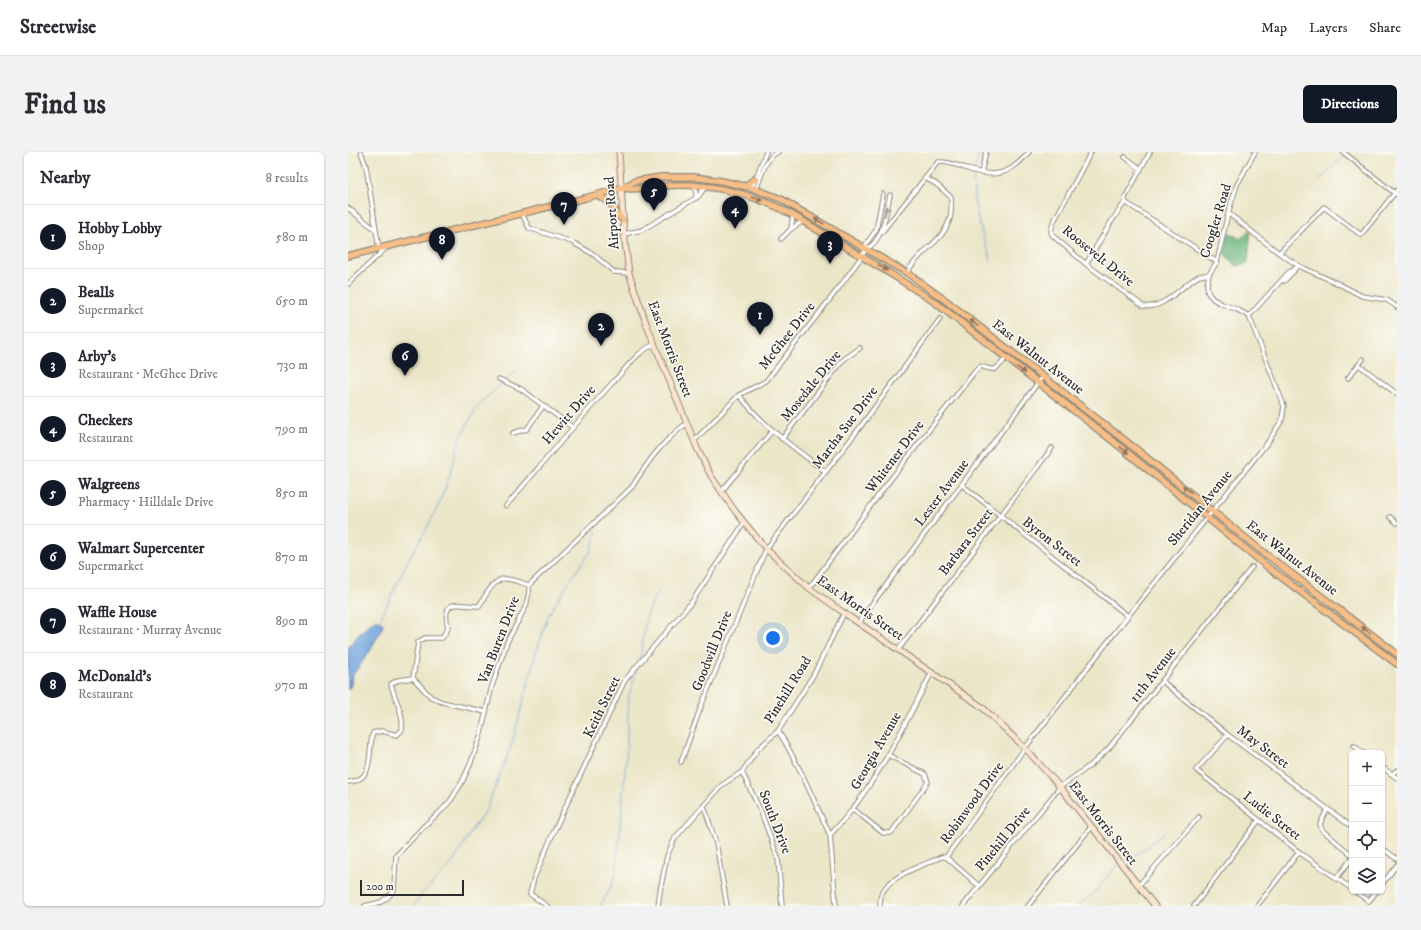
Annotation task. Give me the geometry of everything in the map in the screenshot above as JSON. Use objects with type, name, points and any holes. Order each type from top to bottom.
[{"type":"main road","name":"Airport Road","points":[[619,152],[624,234],[629,273]]},
{"type":"main road","name":"East Walnut Avenue","points":[[348,256],[596,195],[622,188],[635,181],[675,177],[706,178],[754,189],[787,203],[907,273],[945,300],[1212,510],[1259,549],[1397,654]]},
{"type":"main road","points":[[745,186],[755,179]]},
{"type":"main road","name":"East Walnut Avenue","points":[[622,188],[636,190],[662,186],[692,185],[746,195],[776,206],[862,256],[936,303],[1039,383],[1270,568],[1397,664]]},
{"type":"main road","points":[[596,195],[611,204],[618,216],[624,220]]},
{"type":"main road","name":"East Morris Street","points":[[629,273],[654,345],[703,462],[721,492],[744,523],[766,549],[809,588],[844,614],[982,707],[1025,748],[1060,787],[1155,906]]},
{"type":"main road","points":[[1316,603],[1321,596]]},
{"type":"street","points":[[361,152],[366,166],[379,249]]},
{"type":"street","points":[[754,189],[755,179],[766,152]]},
{"type":"street","points":[[754,189],[769,159],[778,152]]},
{"type":"street","points":[[981,173],[986,152]]},
{"type":"street","points":[[866,249],[870,247],[938,162],[949,162],[970,170],[988,174],[1006,172],[1012,169],[1020,163],[1029,152]]},
{"type":"street","name":"Roosevelt Drive","points":[[1091,152],[1051,227],[1053,236],[1086,264],[1143,306],[1147,307],[1153,306],[1170,298],[1200,276],[1209,274]]},
{"type":"street","points":[[1086,264],[1111,222],[1125,202],[1150,152]]},
{"type":"street","name":"Coogler Road","points":[[1209,274],[1217,262],[1228,213],[1237,185],[1255,152]]},
{"type":"street","points":[[1279,253],[1324,207],[1361,234],[1396,192],[1343,152]]},
{"type":"street","points":[[1125,157],[1141,169]]},
{"type":"street","points":[[907,273],[911,265],[943,233],[950,218],[951,196],[936,184],[925,178]]},
{"type":"street","points":[[692,185],[696,190],[696,198]]},
{"type":"street","points":[[624,234],[642,230],[696,198],[707,187]]},
{"type":"street","points":[[866,249],[866,244],[878,226],[883,194]]},
{"type":"street","points":[[881,233],[890,195]]},
{"type":"street","points":[[1125,202],[1217,262]]},
{"type":"street","points":[[348,208],[376,230]]},
{"type":"street","points":[[1228,213],[1279,253],[1299,266],[1362,296],[1387,300],[1397,307]]},
{"type":"street","points":[[522,214],[529,228],[572,242],[593,254],[614,272],[629,273]]},
{"type":"street","points":[[791,229],[793,215]]},
{"type":"street","points":[[781,239],[791,229],[803,221]]},
{"type":"street","points":[[348,284],[388,246]]},
{"type":"street","name":"McGhee Drive","points":[[694,441],[739,395],[761,384],[769,377],[841,285],[866,249]]},
{"type":"street","points":[[1209,274],[1207,285],[1208,293],[1213,299],[1249,316],[1299,266]]},
{"type":"street","name":"Sheridan Avenue","points":[[1025,748],[1212,510],[1264,447],[1282,420],[1284,406],[1249,316]]},
{"type":"street","name":"Martha Sue Drive","points":[[766,549],[826,472],[940,319]]},
{"type":"street","name":"Hewitt Drive","points":[[506,506],[572,427],[640,353],[647,347],[654,345]]},
{"type":"street","name":"Mosedale Drive","points":[[782,439],[843,360],[860,348]]},
{"type":"street","name":"Whitener Drive","points":[[809,588],[887,484],[976,370],[981,366],[991,370],[998,369],[1006,358]]},
{"type":"street","points":[[1348,378],[1363,359]]},
{"type":"street","points":[[1359,365],[1397,394]]},
{"type":"street","name":"Lester Avenue","points":[[859,624],[863,616],[1043,376]]},
{"type":"street","points":[[499,379],[521,389],[572,427]]},
{"type":"street","points":[[739,395],[753,413],[772,431],[826,472]]},
{"type":"street","name":"Hewitt Drive","points":[[513,433],[527,429],[543,406]]},
{"type":"street","name":"Van Buren Drive","points":[[365,906],[381,902],[394,890],[396,856],[451,800],[462,782],[480,737],[492,686],[507,642],[526,606],[529,585],[632,487],[644,467],[662,445],[687,422]]},
{"type":"street","name":"Mosedale Drive","points":[[721,492],[772,431]]},
{"type":"street","name":"Barbara Street","points":[[898,650],[1052,448]]},
{"type":"street","name":"Byron Street","points":[[962,485],[1128,616]]},
{"type":"street","points":[[1390,517],[1397,523]]},
{"type":"street","name":"Keith Street","points":[[547,906],[535,899],[530,894],[534,878],[626,680],[691,603],[744,523]]},
{"type":"street","name":"Goodwill Drive","points":[[681,762],[702,704],[766,549]]},
{"type":"street","name":"11th Avenue","points":[[1060,787],[1091,765],[1109,748],[1252,567]]},
{"type":"street","points":[[413,678],[418,642],[425,638],[442,638],[448,628],[446,619],[447,610],[453,604],[460,603],[479,606],[493,585],[499,580],[506,578],[529,585]]},
{"type":"street","name":"Pinehill Road","points":[[658,906],[667,856],[675,838],[722,785],[742,772],[758,749],[778,731],[814,674],[844,614]]},
{"type":"street","name":"Georgia Avenue","points":[[830,835],[853,808],[870,784],[888,755],[932,672]]},
{"type":"street","points":[[413,678],[431,697],[442,702],[486,712]]},
{"type":"street","points":[[348,782],[356,781],[362,777],[368,769],[370,740],[373,733],[382,731],[397,735],[402,730],[403,720],[391,684],[398,680],[413,678]]},
{"type":"street","name":"May Street","points":[[1162,681],[1228,735],[1349,825]]},
{"type":"street","points":[[778,731],[802,774],[830,835],[836,906]]},
{"type":"street","name":"Ludie Street","points":[[1228,735],[1196,770],[1299,852],[1349,887]]},
{"type":"street","points":[[1354,746],[1359,750]]},
{"type":"street","name":"Robinwood Drive","points":[[880,906],[882,892],[893,881],[900,876],[940,857],[946,858],[1025,748]]},
{"type":"street","points":[[853,808],[883,834],[891,833],[928,782],[925,774],[888,755]]},
{"type":"street","points":[[1385,769],[1397,778]]},
{"type":"street","points":[[1392,774],[1397,770]]},
{"type":"street","name":"South Drive","points":[[742,772],[761,812],[778,858],[782,906]]},
{"type":"street","name":"Pinehill Drive","points":[[963,906],[1060,787]]},
{"type":"street","points":[[704,806],[716,843],[727,906]]},
{"type":"street","points":[[1327,810],[1320,824],[1322,830],[1349,852]]},
{"type":"street","points":[[1139,885],[1199,817]]},
{"type":"street","points":[[1194,906],[1259,820]]},
{"type":"street","points":[[1028,906],[1091,827]]},
{"type":"street","points":[[1385,850],[1397,859]]},
{"type":"street","points":[[1257,906],[1299,852]]},
{"type":"street","points":[[946,858],[979,886]]},
{"type":"street","points":[[1336,879],[1349,862]]},
{"type":"street","points":[[1385,880],[1397,865]]},
{"type":"street","name":"Ludie Street","points":[[1359,894],[1369,901],[1374,894]]},
{"type":"green space","points":[[1251,229],[1248,263],[1236,266],[1223,252],[1229,232],[1240,239]]},
{"type":"water","points":[[377,619],[383,624],[383,626],[370,651],[352,676],[351,685],[348,690],[348,648],[361,632]]},
{"type":"waterway","points":[[975,170],[979,152]]},
{"type":"waterway","points":[[1319,180],[1345,155]]},
{"type":"waterway","points":[[974,173],[973,184],[975,207],[980,228],[991,260]]},
{"type":"waterway","points":[[506,380],[518,370]]},
{"type":"waterway","points":[[380,620],[408,560],[425,532],[439,504],[450,475],[459,440],[475,410],[504,382]]},
{"type":"waterway","points":[[414,906],[422,894],[451,865],[475,825],[486,811],[512,744],[536,653],[548,616],[568,583],[591,551],[596,532]]},
{"type":"waterway","points":[[639,662],[646,618],[658,592]]},
{"type":"waterway","points":[[600,906],[610,889],[616,874],[626,761],[629,696],[637,669]]},
{"type":"waterway","points":[[1124,862],[1147,847],[1165,832]]},
{"type":"waterway","points":[[1078,906],[1098,889],[1114,868],[1119,865]]},
{"type":"place","name":"Walgreens","points":[[654,211]]},
{"type":"place","name":"Waffle House","points":[[564,225]]},
{"type":"place","name":"Checkers","points":[[735,229]]},
{"type":"place","name":"McDonald's","points":[[442,260]]},
{"type":"place","name":"Arby's","points":[[830,264]]},
{"type":"place","name":"Hobby Lobby","points":[[760,335]]},
{"type":"place","name":"Bealls","points":[[601,346]]},
{"type":"place","name":"Walmart Supercenter","points":[[405,376]]}]
